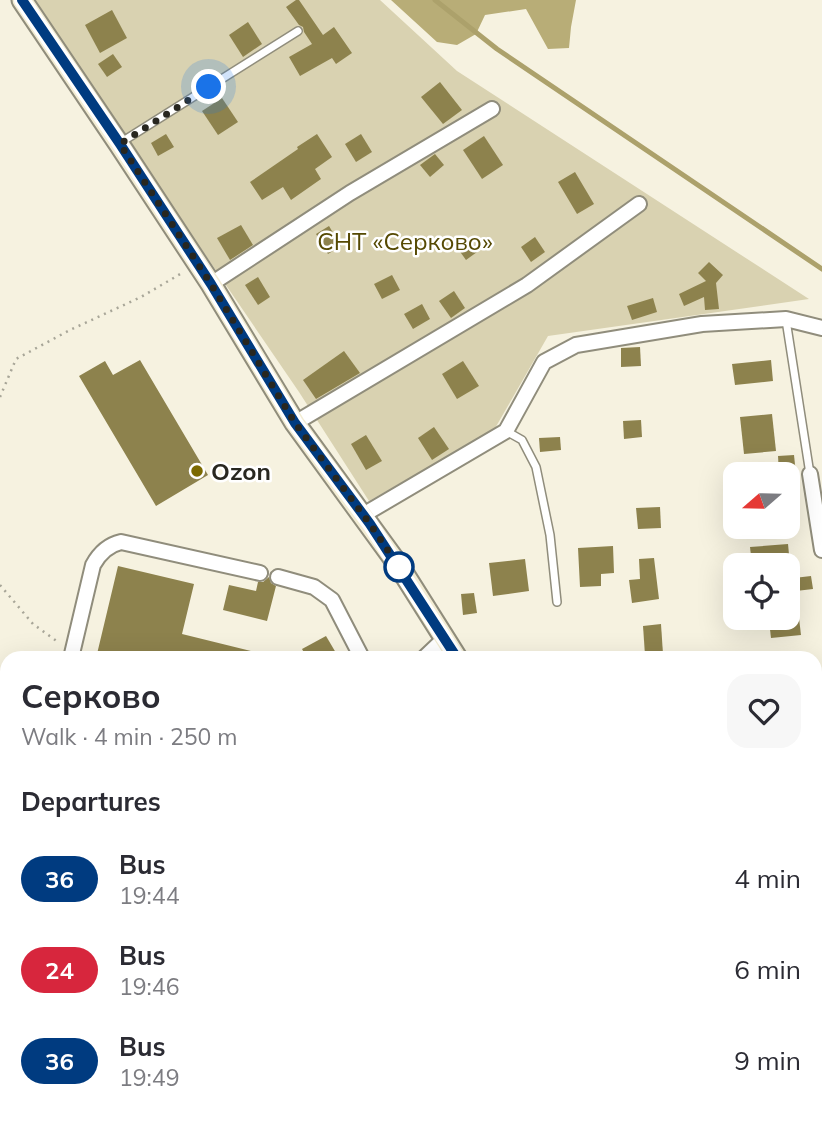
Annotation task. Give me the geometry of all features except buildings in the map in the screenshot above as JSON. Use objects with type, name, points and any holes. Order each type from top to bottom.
[{"type":"main road","points":[[28,2],[211,284],[295,423],[399,566],[452,651]]},
{"type":"street","points":[[211,284],[350,193],[492,108]]},
{"type":"street","points":[[295,423],[527,285],[639,204]]},
{"type":"street","points":[[363,515],[506,431],[544,362],[576,345],[702,324],[786,319],[822,328]]},
{"type":"street","points":[[810,474],[822,550]]},
{"type":"street","points":[[73,651],[93,565],[97,557],[113,544],[121,542],[260,573]]},
{"type":"street","points":[[278,577],[314,587],[332,600],[358,651]]},
{"type":"street","points":[[431,651],[444,639]]},
{"type":"lane","points":[[120,144],[298,31]]},
{"type":"lane","points":[[786,319],[810,474]]},
{"type":"lane","points":[[506,431],[522,440],[536,467],[550,535],[557,602]]},
{"type":"path","points":[[0,397],[16,359],[141,297],[198,264]]},
{"type":"path","points":[[0,585],[33,624],[67,651]]},
{"type":"green space","name":"СНТ «Серково»","points":[[31,0],[380,0],[457,71],[809,299],[548,336],[494,430],[369,501],[299,392]]},
{"type":"shaded area","points":[[391,0],[576,0],[569,48],[548,49],[526,9],[485,15],[476,34],[457,45],[437,42]]},
{"type":"waterway","points":[[435,0],[497,49],[822,269]]},
{"type":"bus line","name":"36","points":[[22,0],[211,284],[295,423],[370,524],[453,651]]},
{"type":"place","name":"Ozon","points":[[197,471]]},
{"type":"route","points":[[209,87],[120,144],[211,284],[295,423],[399,567]]}]
